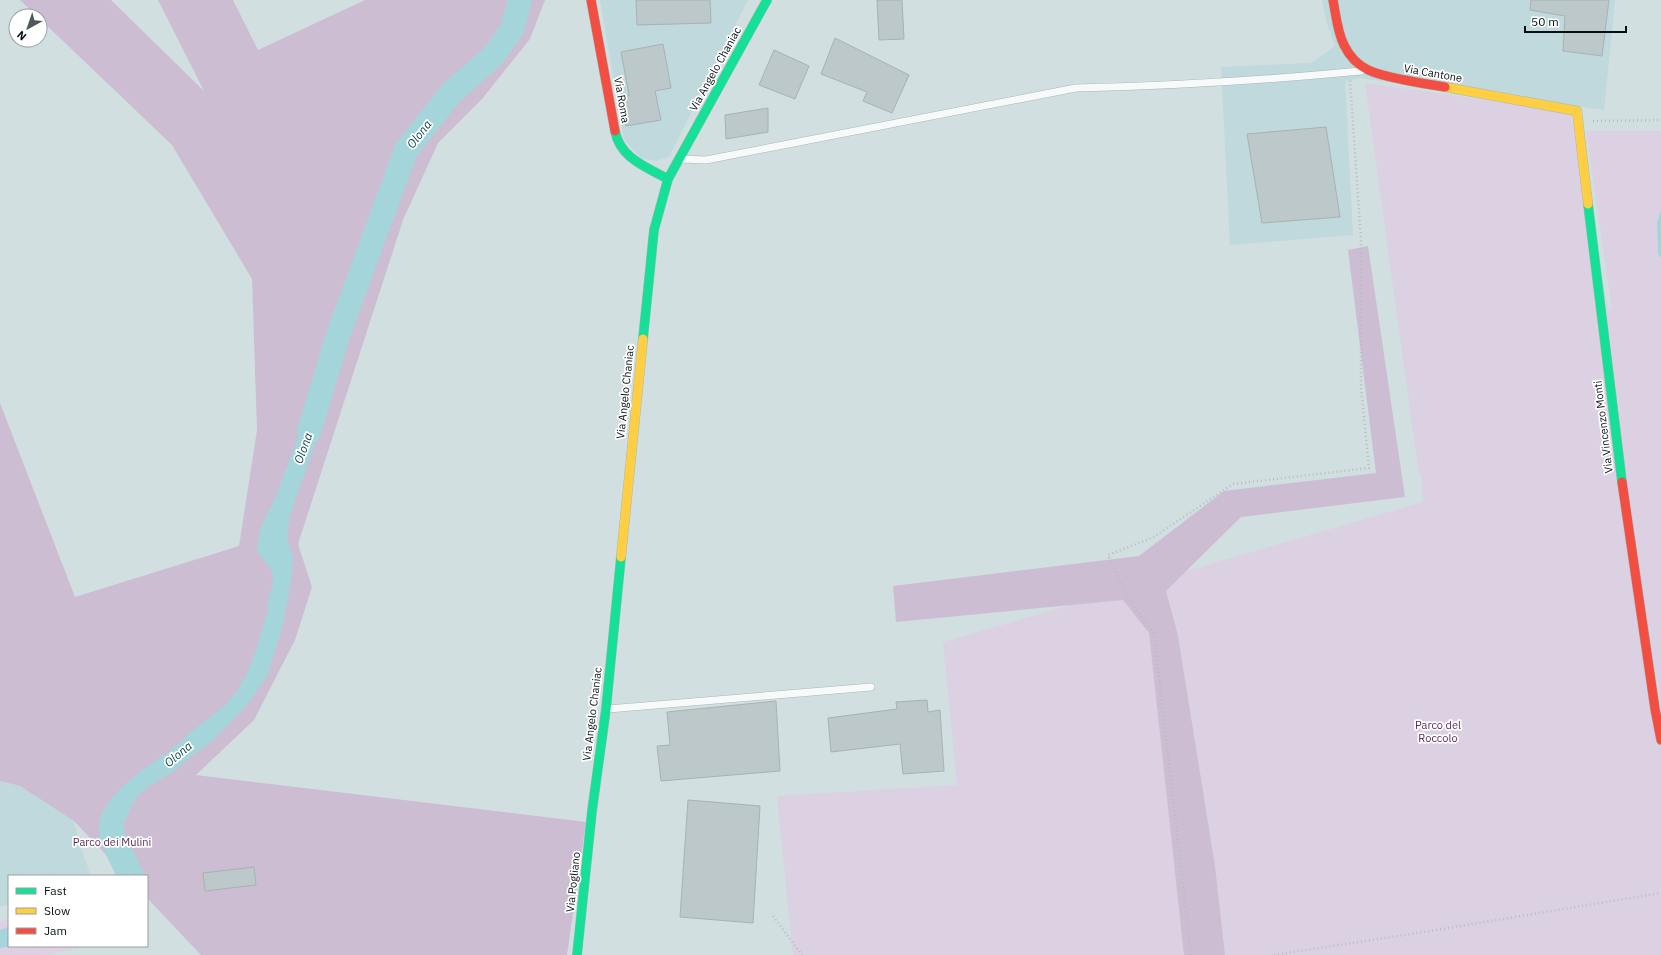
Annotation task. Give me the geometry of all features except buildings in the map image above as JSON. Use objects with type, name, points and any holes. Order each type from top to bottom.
[{"type":"street","name":"Via Roma","points":[[591,0],[617,140],[631,159],[668,179]]},
{"type":"street","name":"Via Angelo Chaniac","points":[[592,811],[606,709],[654,230],[668,179],[767,0]]},
{"type":"street","name":"Via Cantone","points":[[1333,0],[1339,33],[1346,50],[1356,63],[1376,75],[1577,111]]},
{"type":"street","name":"Via Vincenzo Monti","points":[[1577,111],[1620,470],[1655,709],[1661,740]]},
{"type":"street","name":"Via Pogliano","points":[[577,955],[592,811]]},
{"type":"lane","points":[[679,158],[706,160],[1076,88],[1269,80],[1366,70]]},
{"type":"lane","points":[[606,709],[870,687]]},
{"type":"path","points":[[1191,955],[1154,633],[1126,596],[1108,555],[1152,538],[1233,484],[1369,468],[1361,386],[1361,240],[1350,72]]},
{"type":"path","points":[[1578,122],[1661,120]]},
{"type":"path","points":[[1274,955],[1434,931],[1661,893]]},
{"type":"path","points":[[773,916],[802,955]]},
{"type":"shaded area","points":[[600,0],[748,0],[669,157],[656,161],[641,158],[624,140]]},
{"type":"shaded area","points":[[1322,0],[1615,0],[1604,110],[1358,78],[1345,81],[1353,235],[1230,245],[1221,67],[1311,63],[1335,46],[1326,21]]},
{"type":"shaded area","points":[[0,781],[20,786],[74,821],[81,848],[91,875],[8,875],[8,904],[0,907]]},
{"type":"green space","name":"Parco dei Mulini","points":[[20,0],[111,0],[204,91],[158,0],[233,0],[258,50],[365,0],[545,0],[530,39],[482,99],[438,143],[403,220],[298,544],[312,587],[295,640],[254,720],[196,775],[586,822],[567,955],[201,955],[148,899],[148,875],[125,875],[74,821],[20,786],[0,781],[0,403],[75,597],[239,546],[257,430],[252,279],[172,145],[48,27],[48,8],[28,8]]},
{"type":"green space","name":"Parco del Roccolo","points":[[1365,83],[1570,112],[1608,309],[1612,309],[1586,131],[1661,131],[1661,955],[793,955],[777,796],[957,785],[943,642],[1423,502],[1421,483],[1423,483],[1418,468]]},
{"type":"green space","points":[[1368,246],[1405,497],[1241,517],[1166,591],[1178,636],[1215,866],[1225,955],[1184,955],[1149,633],[1123,600],[896,622],[893,586],[1139,556],[1224,491],[1376,473],[1348,250]]},
{"type":"green space","points":[[8,918],[8,947],[83,947],[47,955],[0,955],[0,922]]},
{"type":"water","points":[[1661,210],[1661,257],[1658,254],[1657,222]]},
{"type":"water","points":[[308,402],[328,402],[322,424],[290,515],[287,540],[292,553],[293,561],[291,583],[282,628],[267,676],[247,705],[211,742],[190,757],[176,770],[149,786],[138,796],[124,823],[124,832],[145,875],[116,875],[104,851],[99,831],[102,813],[109,802],[128,782],[171,750],[193,730],[221,709],[235,693],[253,659],[268,610],[267,606],[273,583],[271,570],[257,549],[260,529],[276,496],[299,434]]},
{"type":"water","points":[[8,927],[8,947],[0,948],[0,930]]},
{"type":"waterway","name":"Olona","points":[[309,432],[338,335],[406,150],[451,93],[494,55],[512,29],[520,0]]},
{"type":"traffic: fast","points":[[643,339],[654,230],[668,179],[767,0]]},
{"type":"traffic: fast","points":[[615,131],[622,148],[628,155],[643,166],[668,179]]},
{"type":"traffic: fast","points":[[1588,204],[1622,482]]},
{"type":"traffic: fast","points":[[577,955],[592,811],[606,709],[621,557]]},
{"type":"traffic: slow","points":[[1445,87],[1577,111],[1588,204]]},
{"type":"traffic: slow","points":[[621,557],[643,339]]},
{"type":"traffic: jam","points":[[591,0],[615,131]]},
{"type":"traffic: jam","points":[[1333,0],[1338,29],[1344,45],[1349,54],[1362,67],[1386,76],[1445,87]]},
{"type":"traffic: jam","points":[[1622,482],[1655,709],[1661,740]]}]
